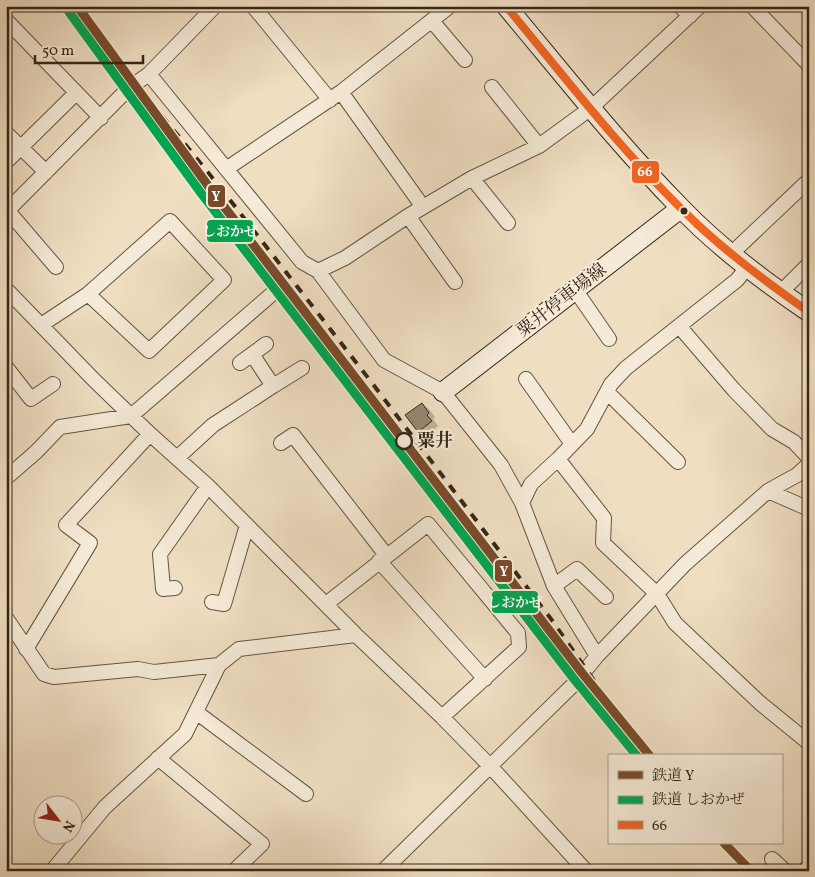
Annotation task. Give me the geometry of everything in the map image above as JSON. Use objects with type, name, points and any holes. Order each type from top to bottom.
[{"type":"main road","points":[[506,6],[591,108],[681,208],[732,253],[809,312]]},
{"type":"main road","name":"粟井停車場線","points":[[443,392],[681,208]]},
{"type":"street","points":[[56,267],[7,211],[215,6]]},
{"type":"street","points":[[253,6],[335,96],[423,207]]},
{"type":"street","points":[[226,169],[335,96],[450,6]]},
{"type":"street","points":[[752,6],[809,65]]},
{"type":"street","points":[[318,271],[345,258],[408,216],[472,178],[539,146],[591,108],[690,10]]},
{"type":"street","points":[[6,20],[101,118]]},
{"type":"street","points":[[432,21],[465,60]]},
{"type":"street","points":[[148,74],[302,262],[318,271],[384,360],[443,392],[501,465],[522,503],[554,586],[596,656]]},
{"type":"street","points":[[492,87],[539,146]]},
{"type":"street","points":[[6,162],[76,93]]},
{"type":"street","points":[[6,133],[46,172]]},
{"type":"street","points":[[472,178],[508,223]]},
{"type":"street","points":[[732,253],[809,180]]},
{"type":"street","points":[[408,216],[455,282]]},
{"type":"street","points":[[42,325],[88,294],[170,221],[224,280],[148,351],[88,294]]},
{"type":"street","points":[[781,292],[809,264]]},
{"type":"street","points":[[522,503],[531,484],[587,429],[611,384],[626,368],[737,280],[748,266]]},
{"type":"street","points":[[6,289],[94,380],[208,486],[490,766],[586,871]]},
{"type":"street","points":[[576,291],[609,339]]},
{"type":"street","points":[[6,478],[36,452],[60,427],[131,416],[272,294]]},
{"type":"street","points":[[679,326],[734,390],[772,429],[794,442],[809,458]]},
{"type":"street","points":[[240,363],[266,344]]},
{"type":"street","points":[[252,354],[273,386]]},
{"type":"street","points":[[6,367],[31,399],[53,384]]},
{"type":"street","points":[[177,458],[213,425],[302,368]]},
{"type":"street","points":[[526,379],[572,444]]},
{"type":"street","points":[[607,392],[678,462]]},
{"type":"street","points":[[26,648],[90,543],[66,525],[150,434]]},
{"type":"street","points":[[281,443],[293,435],[383,558],[485,679]]},
{"type":"street","points":[[558,459],[604,518],[603,543],[657,594],[675,623],[760,703],[809,743]]},
{"type":"street","points":[[383,871],[574,684],[596,656],[685,564],[768,491],[797,475],[809,464]]},
{"type":"street","points":[[175,588],[163,589],[160,554],[208,486]]},
{"type":"street","points":[[768,491],[809,509]]},
{"type":"street","points":[[326,604],[428,524],[518,633],[519,647],[442,718]]},
{"type":"street","points":[[212,602],[224,604],[247,525]]},
{"type":"street","points":[[554,586],[577,570],[606,597]]},
{"type":"street","points":[[6,618],[44,674],[54,677],[138,669],[154,672],[219,665]]},
{"type":"street","points":[[52,871],[105,807],[185,734],[219,665],[238,649],[356,635]]},
{"type":"street","points":[[196,712],[306,794]]},
{"type":"street","points":[[158,758],[262,844],[234,871]]},
{"type":"street","points":[[772,859],[785,871]]},
{"type":"street","points":[[804,871],[809,866]]},
{"type":"building","points":[[422,403],[432,421],[418,432],[405,415]]},
{"type":"railway","points":[[128,74],[223,191],[369,379],[551,619],[633,736]]},
{"type":"rail line","name":"Y","points":[[77,6],[209,187],[582,673],[648,754]]},
{"type":"rail line","name":"しおかぜ","points":[[69,12],[201,193],[574,679],[635,754]]},
{"type":"rail line","name":"Y","points":[[725,844],[751,871]]},
{"type":"transit line","name":"66","points":[[506,6],[621,145],[670,198],[709,235],[737,258],[809,312]]},
{"type":"place","name":"粟井","points":[[404,441]]}]
